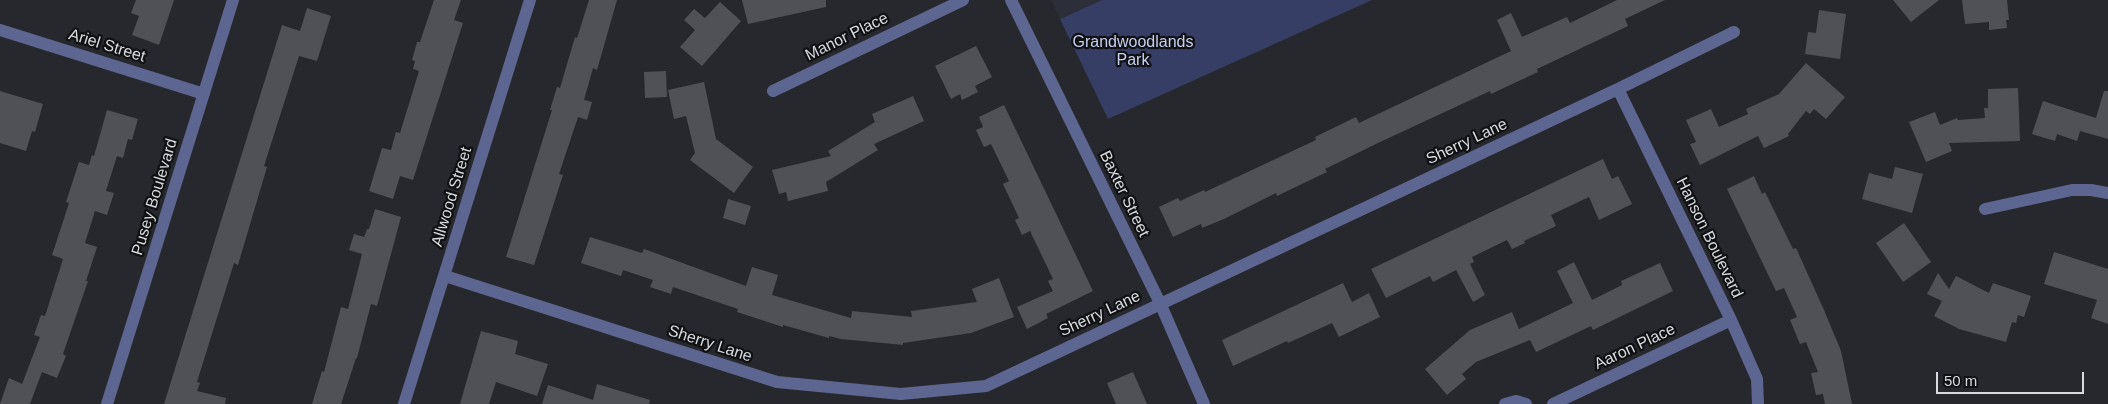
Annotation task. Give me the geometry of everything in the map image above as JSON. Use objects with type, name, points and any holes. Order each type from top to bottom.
[{"type":"street","name":"Pusey Boulevard","points":[[107,404],[233,0]]},
{"type":"street","name":"Allwood Street","points":[[404,404],[530,0]]},
{"type":"street","name":"Manor Place","points":[[773,91],[963,0]]},
{"type":"street","name":"Baxter Street","points":[[1011,0],[1160,303],[1204,404]]},
{"type":"street","name":"Ariel Street","points":[[0,30],[204,94]]},
{"type":"street","name":"Sherry Lane","points":[[445,276],[777,382],[901,394],[986,386],[1618,89],[1734,32]]},
{"type":"street","name":"Hanson Boulevard","points":[[1618,89],[1731,320],[1757,380],[1758,404]]},
{"type":"street","points":[[1985,209],[2072,190],[2091,190],[2108,193]]},
{"type":"street","name":"Aaron Place","points":[[1553,404],[1731,320]]},
{"type":"street","points":[[1505,404],[1516,401],[1526,404]]},
{"type":"shaded area","points":[[1051,0],[1102,0],[1060,19]]},
{"type":"green space","name":"Grandwoodlands Park","points":[[1102,0],[1372,0],[1108,119],[1060,19]]},
{"type":"building","points":[[136,0],[174,0],[159,45],[132,35],[139,16],[131,13]]},
{"type":"building","points":[[434,0],[461,0],[454,20],[463,23],[413,180],[400,176],[393,199],[369,191],[382,148],[391,150],[396,132],[400,133],[419,71],[413,69],[415,61],[412,60],[417,42],[420,42]]},
{"type":"building","points":[[589,0],[617,0],[597,70],[593,68],[584,100],[592,102],[587,120],[578,117],[559,174],[563,175],[534,265],[506,257],[552,110],[550,110],[557,87],[560,88],[575,37],[577,38]]},
{"type":"building","points":[[742,0],[826,0],[826,7],[748,24]]},
{"type":"building","points":[[1617,0],[1665,0],[1625,19],[1628,26],[1537,69],[1538,72],[1491,94],[1490,91],[1380,142],[1325,169],[1327,172],[1277,196],[1276,193],[1224,219],[1202,228],[1201,224],[1173,237],[1159,207],[1178,198],[1180,201],[1204,190],[1205,192],[1316,140],[1315,137],[1356,117],[1359,123],[1511,51],[1497,20],[1511,13],[1522,37],[1567,17],[1570,23]]},
{"type":"building","points":[[1893,0],[1939,0],[1911,22]]},
{"type":"building","points":[[1962,0],[2007,0],[2009,20],[2006,20],[2007,28],[1989,30],[1989,22],[1965,24]]},
{"type":"building","points":[[720,2],[741,21],[702,66],[680,47],[695,30],[684,20],[694,9],[705,18]]},
{"type":"building","points":[[307,8],[331,16],[317,61],[299,56],[264,166],[267,167],[238,265],[234,263],[197,382],[200,383],[197,391],[226,398],[225,404],[164,404],[282,25],[300,31]]},
{"type":"building","points":[[1819,10],[1846,14],[1840,59],[1805,54],[1808,32],[1816,33]]},
{"type":"building","points":[[976,46],[992,77],[975,86],[978,92],[962,100],[960,94],[951,99],[935,66]]},
{"type":"building","points":[[1806,63],[1845,97],[1826,119],[1814,109],[1810,114],[1806,111],[1788,134],[1789,136],[1764,148],[1758,136],[1700,165],[1690,144],[1696,142],[1686,120],[1711,109],[1719,127],[1748,114],[1746,109],[1779,94]]},
{"type":"building","points":[[666,71],[667,97],[645,98],[644,72]]},
{"type":"building","points":[[704,82],[716,139],[753,167],[734,193],[690,160],[695,153],[686,116],[674,119],[668,90]]},
{"type":"building","points":[[2018,88],[2020,141],[1949,143],[1952,151],[1926,162],[1909,122],[1935,112],[1940,125],[1957,118],[1958,120],[1985,118],[1984,108],[1988,108],[1988,89]]},
{"type":"building","points":[[0,91],[43,104],[35,132],[32,131],[26,151],[0,143]]},
{"type":"building","points":[[2104,91],[2108,91],[2108,139],[2080,131],[2077,141],[2057,134],[2055,141],[2032,134],[2043,101],[2096,118]]},
{"type":"building","points":[[913,96],[924,121],[874,144],[878,150],[826,182],[828,191],[788,201],[786,192],[779,194],[772,170],[831,156],[828,151],[875,122],[872,114]]},
{"type":"building","points":[[1004,105],[1093,291],[1046,314],[1048,318],[1027,329],[1017,307],[1053,291],[1048,281],[1053,279],[1030,231],[1022,235],[1015,220],[1019,218],[1003,184],[1009,181],[991,144],[984,147],[976,130],[983,127],[979,117]]},
{"type":"building","points":[[107,110],[138,119],[132,140],[128,139],[123,158],[117,156],[106,191],[114,193],[107,215],[95,211],[85,243],[97,247],[86,281],[88,281],[63,354],[66,356],[57,378],[42,372],[30,404],[0,404],[9,378],[22,384],[40,337],[34,335],[41,315],[45,316],[63,259],[52,255],[69,203],[66,202],[79,162],[89,165],[92,155],[94,156]]},
{"type":"building","points":[[1603,159],[1612,179],[1618,176],[1632,204],[1599,220],[1589,197],[1551,215],[1556,226],[1524,241],[1525,243],[1512,249],[1507,240],[1472,257],[1474,262],[1470,264],[1485,295],[1473,302],[1456,270],[1433,282],[1430,276],[1386,298],[1371,269]]},
{"type":"building","points":[[1895,167],[1923,174],[1912,213],[1862,199],[1869,173],[1892,179]]},
{"type":"building","points":[[1754,176],[1762,194],[1765,192],[1793,249],[1796,248],[1824,310],[1841,351],[1852,404],[1825,404],[1823,394],[1816,395],[1811,373],[1818,372],[1806,342],[1800,344],[1790,320],[1797,317],[1784,288],[1776,291],[1727,189]]},
{"type":"building","points":[[728,199],[751,206],[745,225],[723,218]]},
{"type":"building","points":[[375,209],[401,217],[377,306],[371,304],[357,358],[341,404],[312,404],[322,371],[324,372],[341,307],[348,309],[362,254],[349,250],[354,234],[364,237],[367,229],[369,229]]},
{"type":"building","points":[[1904,223],[1931,262],[1903,282],[1876,243]]},
{"type":"building","points":[[590,237],[642,253],[644,249],[746,286],[752,267],[778,275],[772,295],[851,318],[852,311],[912,317],[911,311],[977,302],[972,289],[999,278],[1014,317],[971,333],[903,343],[903,345],[841,339],[829,336],[829,338],[783,325],[783,327],[737,312],[738,309],[673,287],[671,294],[650,287],[653,280],[623,270],[621,276],[581,263]]},
{"type":"building","points":[[2054,252],[2108,269],[2108,324],[2091,318],[2097,300],[2044,284]]},
{"type":"building","points":[[1574,262],[1592,300],[1622,285],[1621,281],[1660,263],[1673,291],[1593,330],[1591,326],[1536,352],[1530,340],[1476,362],[1462,374],[1466,379],[1447,395],[1425,369],[1470,330],[1512,312],[1519,329],[1573,303],[1557,271]]},
{"type":"building","points":[[1938,273],[1949,289],[1956,276],[1989,293],[1993,283],[2031,296],[2024,317],[2018,315],[2016,323],[2012,322],[2006,342],[1959,329],[1934,316],[1942,301],[1927,294]]},
{"type":"building","points":[[1343,283],[1352,302],[1369,293],[1380,317],[1339,337],[1332,323],[1233,366],[1222,340]]},
{"type":"building","points":[[481,331],[518,341],[515,354],[548,364],[537,396],[496,382],[489,404],[460,404]]},
{"type":"building","points":[[1133,372],[1147,404],[1116,404],[1107,383]]},
{"type":"building","points":[[597,384],[650,400],[649,404],[542,404],[548,385],[593,400]]}]
